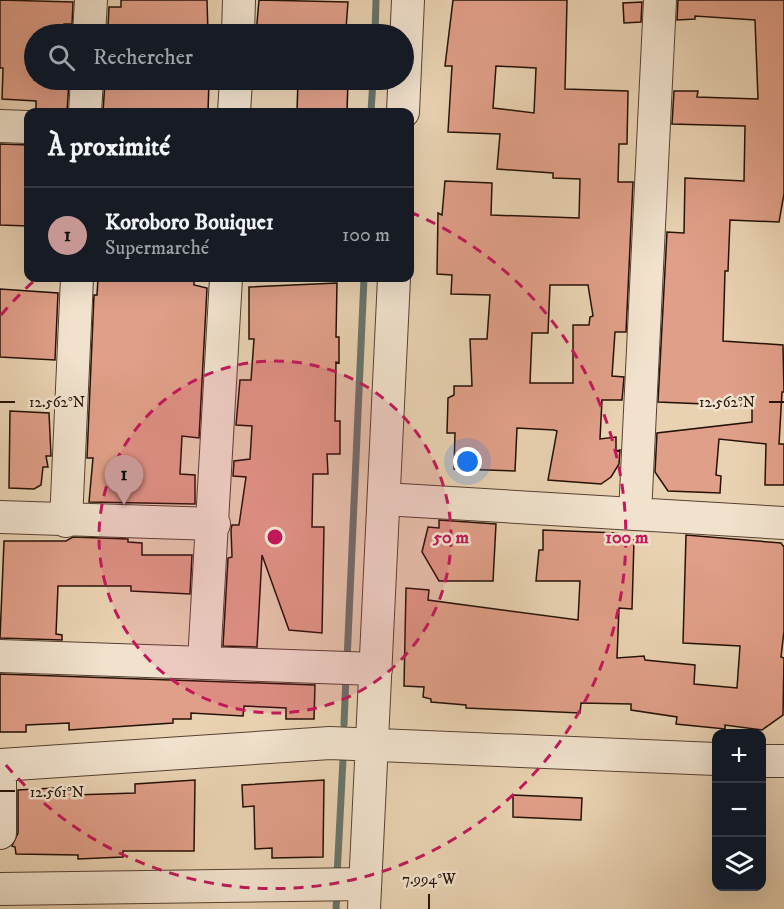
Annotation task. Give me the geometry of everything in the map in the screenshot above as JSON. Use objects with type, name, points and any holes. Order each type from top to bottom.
[{"type":"street","points":[[90,24],[91,0]]},
{"type":"street","points":[[238,24],[239,0]]},
{"type":"street","points":[[407,24],[408,0]]},
{"type":"street","points":[[635,514],[660,0]]},
{"type":"street","points":[[85,108],[86,90]]},
{"type":"street","points":[[234,108],[235,90]]},
{"type":"street","points":[[403,108],[404,90]]},
{"type":"street","points":[[0,126],[24,127]]},
{"type":"street","points":[[66,521],[77,282]]},
{"type":"street","points":[[204,662],[214,524],[226,282]]},
{"type":"street","points":[[0,889],[164,898],[351,890],[372,745],[357,668],[384,499],[394,282]]},
{"type":"street","points":[[384,499],[784,523]]},
{"type":"street","points":[[0,517],[66,521],[214,524]]},
{"type":"street","points":[[0,656],[357,668]]},
{"type":"street","points":[[0,833],[0,765],[330,743],[712,759]]},
{"type":"street","points":[[766,760],[784,761]]},
{"type":"building","points":[[0,0],[73,2],[72,24],[24,24],[24,90],[68,90],[67,108],[36,108],[36,101],[2,99],[3,68],[0,68]]},
{"type":"building","points":[[121,0],[207,0],[208,24],[108,24],[109,7],[121,7]]},
{"type":"building","points":[[259,0],[348,2],[346,24],[257,24]]},
{"type":"building","points":[[453,0],[567,0],[565,89],[628,91],[627,144],[619,144],[618,182],[633,182],[626,332],[615,332],[612,376],[624,377],[622,400],[602,400],[600,439],[616,437],[616,451],[620,450],[619,464],[611,477],[601,484],[548,480],[557,431],[554,430],[517,428],[515,471],[454,469],[455,433],[447,433],[448,398],[454,395],[454,386],[472,386],[470,339],[487,339],[490,295],[451,294],[452,275],[437,274],[438,213],[442,215],[445,181],[492,183],[491,215],[579,218],[580,179],[553,178],[553,173],[497,169],[500,134],[448,132],[452,66],[445,66]],"holes":[[[496,66],[536,68],[534,113],[493,108]],[[550,285],[588,285],[593,316],[590,317],[589,325],[573,325],[573,383],[530,383],[532,333],[548,333]]]},
{"type":"building","points":[[678,0],[784,0],[784,194],[779,222],[730,220],[728,271],[725,271],[723,341],[783,345],[784,392],[782,392],[779,444],[784,444],[784,485],[765,485],[766,444],[719,439],[716,475],[721,476],[720,493],[668,491],[655,472],[657,433],[752,422],[752,406],[658,402],[667,232],[684,233],[685,178],[744,181],[745,126],[672,124],[674,91],[698,91],[697,97],[758,99],[755,20],[695,16],[695,19],[677,20]]},
{"type":"building","points":[[642,2],[641,22],[624,23],[623,3]]},
{"type":"building","points":[[104,90],[209,90],[208,108],[103,108]]},
{"type":"building","points":[[298,90],[348,90],[347,108],[297,108]]},
{"type":"building","points":[[0,144],[24,145],[24,226],[0,225]]},
{"type":"building","points":[[98,282],[194,282],[194,285],[207,288],[199,438],[182,436],[180,474],[195,475],[195,504],[89,502],[93,458],[87,458],[94,295],[97,295]]},
{"type":"building","points":[[337,283],[336,337],[339,337],[339,363],[336,362],[335,421],[340,421],[340,454],[327,454],[328,474],[313,474],[312,527],[324,527],[322,633],[289,630],[262,555],[257,647],[223,646],[228,558],[232,557],[231,529],[232,525],[239,525],[246,477],[233,476],[234,461],[250,459],[252,426],[236,425],[240,380],[251,380],[254,339],[249,339],[249,287]]},
{"type":"building","points":[[0,289],[58,293],[55,360],[0,357]]},
{"type":"building","points":[[10,411],[49,413],[51,456],[46,456],[48,467],[43,467],[41,485],[34,489],[9,488]]},
{"type":"building","points":[[439,520],[496,524],[493,581],[439,581],[422,552],[428,527],[439,528]]},
{"type":"building","points":[[543,530],[618,533],[621,537],[634,540],[632,609],[619,608],[617,658],[644,656],[645,660],[695,665],[694,684],[737,688],[740,646],[683,643],[686,535],[781,543],[784,547],[784,631],[781,657],[784,658],[783,715],[763,729],[725,725],[725,729],[676,724],[677,717],[631,710],[631,704],[581,703],[580,713],[466,708],[466,705],[431,702],[431,699],[423,697],[424,687],[404,686],[406,588],[429,590],[428,600],[578,620],[580,581],[536,581],[539,550],[543,550]]},
{"type":"building","points":[[73,537],[128,539],[128,542],[142,543],[142,555],[192,555],[190,594],[131,591],[131,586],[58,586],[56,634],[62,635],[62,640],[0,638],[4,541],[66,541]]},
{"type":"building","points":[[0,674],[315,685],[314,719],[286,719],[286,708],[244,706],[243,716],[191,713],[191,719],[173,719],[173,723],[69,730],[69,723],[26,725],[26,732],[0,732]]},
{"type":"building","points":[[195,780],[194,851],[123,851],[123,857],[78,859],[78,855],[16,854],[15,847],[12,846],[18,833],[18,790],[74,787],[74,795],[135,793],[135,784]]},
{"type":"building","points":[[324,780],[323,857],[272,858],[272,848],[255,849],[254,806],[243,807],[242,785]]},
{"type":"building","points":[[513,795],[582,798],[581,820],[513,817]]},
{"type":"waterway","points":[[375,24],[376,0]]},
{"type":"waterway","points":[[371,108],[372,90]]},
{"type":"waterway","points":[[347,661],[364,282]]},
{"type":"waterway","points":[[344,724],[346,676]]},
{"type":"waterway","points":[[337,876],[343,759]]},
{"type":"waterway","points":[[336,909],[337,894]]},
{"type":"place","name":"Koroboro Bouique1","points":[[124,505]]}]
